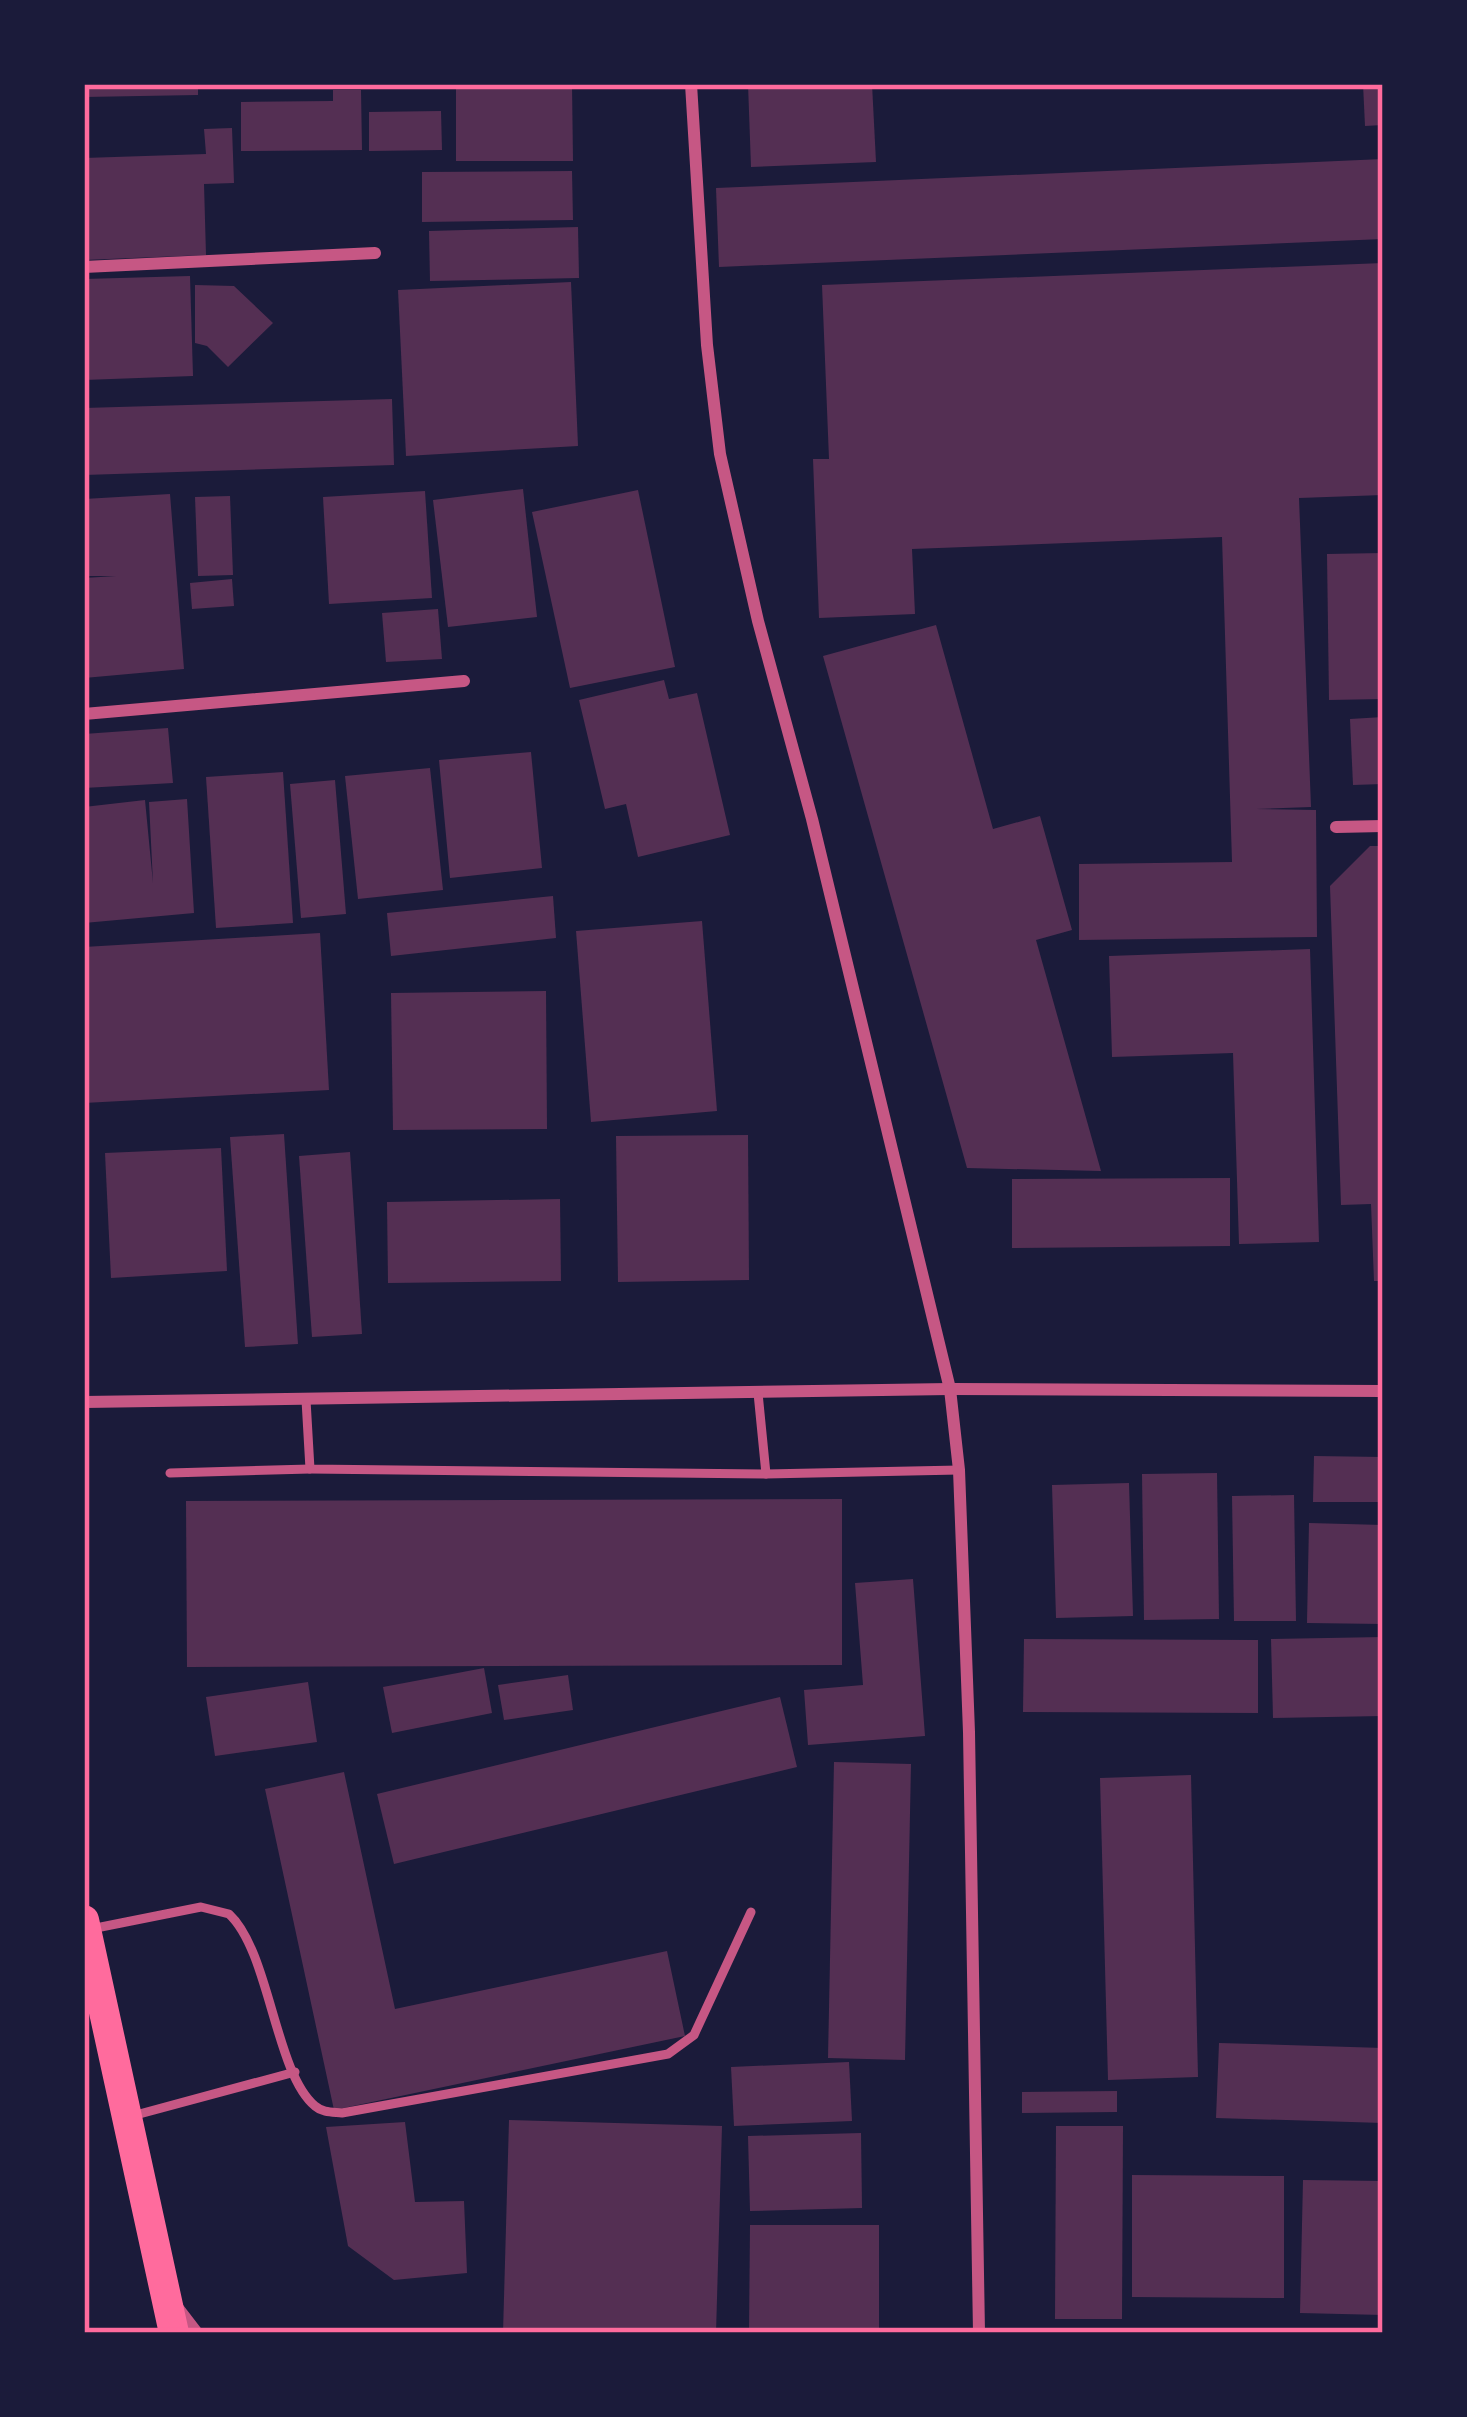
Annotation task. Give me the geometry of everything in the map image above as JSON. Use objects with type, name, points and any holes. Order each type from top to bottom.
[{"type":"main road","points":[[85,1926],[174,2333]]},
{"type":"street","points":[[691,84],[707,345],[720,454],[950,1389],[959,1470],[969,1755],[980,2333]]},
{"type":"street","points":[[84,267],[374,253]]},
{"type":"street","points":[[84,714],[464,680]]},
{"type":"street","points":[[1336,827],[1383,826]]},
{"type":"street","points":[[84,1402],[950,1389],[1383,1390]]},
{"type":"street","points":[[165,2292],[197,2333]]},
{"type":"lane","points":[[758,1393],[766,1474]]},
{"type":"lane","points":[[306,1400],[310,1469]]},
{"type":"lane","points":[[170,1473],[959,1470]]},
{"type":"lane","points":[[85,1926],[201,1907],[230,1914],[250,1950],[310,2102],[320,2111],[342,2114],[668,2054],[694,2035],[751,1912]]},
{"type":"lane","points":[[128,2117],[295,2072]]},
{"type":"building","points":[[84,84],[198,84],[198,95],[84,97]]},
{"type":"building","points":[[456,84],[572,84],[573,161],[456,161]]},
{"type":"building","points":[[748,84],[872,84],[876,162],[751,167]]},
{"type":"building","points":[[1363,84],[1383,84],[1383,125],[1365,126]]},
{"type":"building","points":[[333,90],[361,90],[362,150],[241,151],[241,102],[333,101]]},
{"type":"building","points":[[441,111],[442,150],[369,151],[369,112]]},
{"type":"building","points":[[232,128],[234,183],[204,184],[206,255],[84,260],[84,158],[206,154],[204,129]]},
{"type":"building","points":[[1383,159],[1383,239],[719,267],[716,188]]},
{"type":"building","points":[[572,171],[573,220],[422,222],[422,172]]},
{"type":"building","points":[[578,227],[579,278],[430,281],[429,231]]},
{"type":"building","points":[[1383,263],[1383,495],[1299,498],[1311,807],[1256,809],[1316,810],[1317,937],[1079,940],[1079,864],[1232,862],[1222,537],[912,549],[915,614],[819,618],[813,459],[829,459],[822,285]]},
{"type":"building","points":[[190,276],[193,376],[84,380],[84,279]]},
{"type":"building","points":[[571,282],[578,446],[406,456],[398,290]]},
{"type":"building","points":[[195,285],[234,286],[273,323],[228,367],[207,346],[195,343]]},
{"type":"building","points":[[392,399],[394,465],[84,475],[84,408]]},
{"type":"building","points":[[523,489],[537,617],[448,627],[433,500]]},
{"type":"building","points":[[638,490],[675,667],[570,688],[532,512]]},
{"type":"building","points":[[425,491],[432,598],[329,604],[323,497]]},
{"type":"building","points":[[170,494],[184,669],[84,678],[84,578],[116,576],[84,576],[84,499]]},
{"type":"building","points":[[230,496],[233,575],[198,576],[195,497]]},
{"type":"building","points":[[1383,553],[1383,699],[1329,700],[1327,554]]},
{"type":"building","points":[[232,579],[234,606],[192,609],[190,583]]},
{"type":"building","points":[[438,609],[442,659],[386,662],[382,613]]},
{"type":"building","points":[[936,625],[993,829],[1040,816],[1072,930],[1036,940],[1101,1171],[967,1168],[823,656]]},
{"type":"building","points":[[664,680],[669,699],[697,693],[730,835],[638,857],[626,804],[605,809],[579,700]]},
{"type":"building","points":[[1383,717],[1383,784],[1353,785],[1350,719]]},
{"type":"building","points":[[168,728],[173,783],[84,788],[84,734]]},
{"type":"building","points":[[531,752],[542,868],[450,878],[439,760]]},
{"type":"building","points":[[430,768],[443,890],[358,899],[345,776]]},
{"type":"building","points":[[283,772],[293,923],[216,928],[206,777]]},
{"type":"building","points":[[335,780],[346,914],[301,918],[290,784]]},
{"type":"building","points":[[187,799],[194,913],[84,923],[84,807],[145,800],[153,883],[149,802]]},
{"type":"building","points":[[1370,846],[1383,846],[1383,1281],[1374,1281],[1371,1204],[1341,1205],[1330,886]]},
{"type":"building","points":[[553,896],[556,938],[391,956],[387,913]]},
{"type":"building","points":[[702,921],[717,1111],[591,1122],[576,931]]},
{"type":"building","points":[[320,933],[329,1090],[84,1103],[84,947]]},
{"type":"building","points":[[1310,949],[1319,1242],[1239,1244],[1233,1053],[1112,1057],[1109,956]]},
{"type":"building","points":[[546,991],[547,1129],[393,1130],[391,993]]},
{"type":"building","points":[[284,1134],[298,1344],[245,1347],[230,1137]]},
{"type":"building","points":[[748,1135],[749,1280],[618,1282],[616,1136]]},
{"type":"building","points":[[221,1148],[227,1271],[111,1278],[105,1153]]},
{"type":"building","points":[[350,1152],[362,1334],[312,1337],[299,1156]]},
{"type":"building","points":[[1230,1178],[1230,1246],[1012,1248],[1012,1179]]},
{"type":"building","points":[[560,1199],[561,1281],[388,1283],[387,1202]]},
{"type":"building","points":[[1314,1456],[1383,1457],[1383,1502],[1313,1502]]},
{"type":"building","points":[[1217,1473],[1219,1619],[1144,1620],[1142,1474]]},
{"type":"building","points":[[1129,1483],[1133,1616],[1056,1618],[1052,1485]]},
{"type":"building","points":[[1294,1495],[1296,1621],[1234,1621],[1232,1496]]},
{"type":"building","points":[[842,1499],[842,1665],[187,1667],[186,1501]]},
{"type":"building","points":[[1309,1523],[1383,1525],[1383,1624],[1307,1623]]},
{"type":"building","points":[[913,1579],[925,1736],[808,1745],[804,1690],[863,1685],[855,1583]]},
{"type":"building","points":[[1383,1637],[1383,1716],[1273,1718],[1271,1639]]},
{"type":"building","points":[[1024,1639],[1258,1640],[1258,1713],[1023,1712]]},
{"type":"building","points":[[484,1668],[492,1713],[392,1733],[383,1687]]},
{"type":"building","points":[[568,1675],[573,1710],[504,1720],[498,1685]]},
{"type":"building","points":[[308,1682],[317,1742],[215,1756],[206,1697]]},
{"type":"building","points":[[780,1697],[797,1767],[394,1864],[377,1794]]},
{"type":"building","points":[[834,1762],[911,1764],[905,2060],[828,2058]]},
{"type":"building","points":[[344,1772],[395,2009],[667,1951],[685,2036],[334,2110],[265,1789]]},
{"type":"building","points":[[1191,1775],[1198,2077],[1108,2080],[1100,1778]]},
{"type":"building","points":[[1219,2043],[1383,2048],[1383,2123],[1216,2118]]},
{"type":"building","points":[[849,2062],[852,2121],[734,2126],[731,2067]]},
{"type":"building","points":[[1117,2091],[1117,2112],[1022,2113],[1022,2092]]},
{"type":"building","points":[[509,2120],[722,2126],[716,2333],[503,2333]]},
{"type":"building","points":[[405,2122],[415,2202],[464,2201],[467,2273],[394,2280],[348,2246],[326,2127]]},
{"type":"building","points":[[1056,2126],[1123,2126],[1122,2319],[1055,2319]]},
{"type":"building","points":[[861,2133],[862,2208],[750,2211],[748,2136]]},
{"type":"building","points":[[1132,2175],[1284,2176],[1284,2298],[1132,2297]]},
{"type":"building","points":[[1303,2180],[1383,2181],[1383,2315],[1300,2313]]},
{"type":"building","points":[[750,2225],[879,2225],[879,2333],[749,2333]]}]
